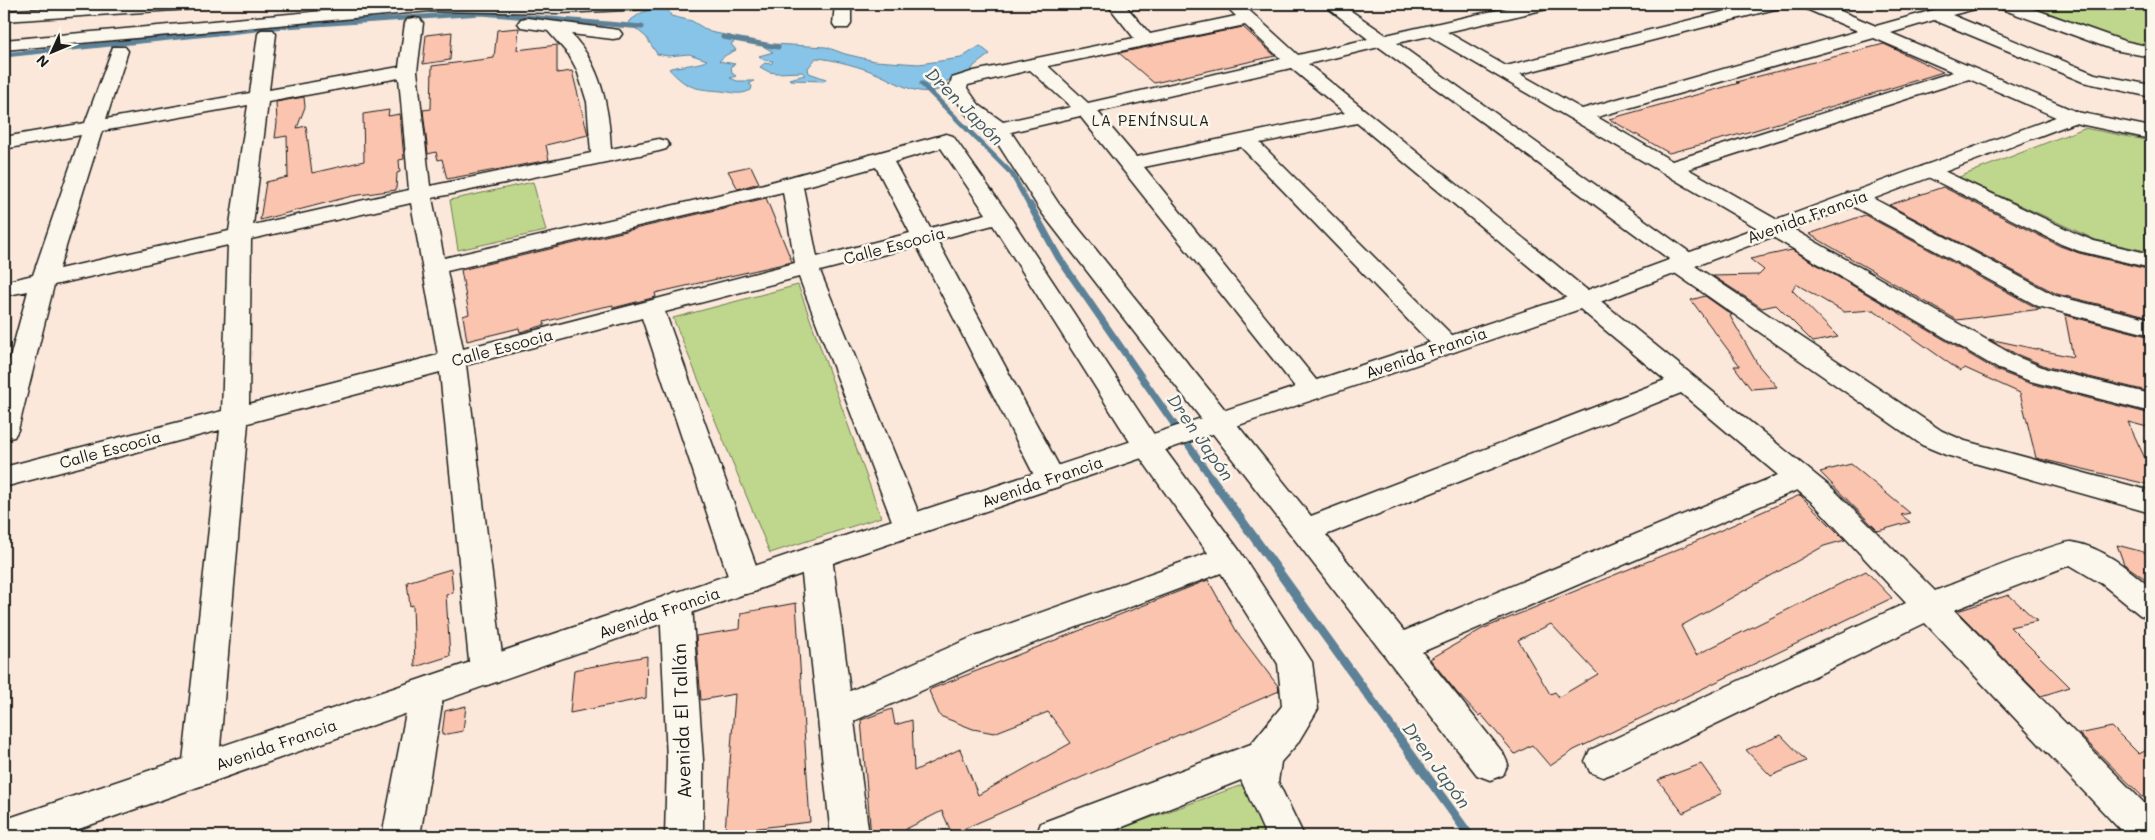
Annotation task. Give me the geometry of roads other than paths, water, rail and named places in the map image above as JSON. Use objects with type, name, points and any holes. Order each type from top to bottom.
[{"type":"street","points":[[4,16],[90,7],[190,4]]},
{"type":"street","points":[[4,45],[61,40],[295,11],[480,5],[559,8],[648,4]]},
{"type":"street","points":[[842,24],[843,4]]},
{"type":"street","points":[[1116,4],[1145,40]]},
{"type":"street","points":[[1331,4],[1682,263],[1932,438],[1956,448],[2151,502]]},
{"type":"street","points":[[999,129],[1545,4]]},
{"type":"street","points":[[1504,72],[1773,4]]},
{"type":"street","points":[[1810,4],[2072,117],[2151,133]]},
{"type":"street","points":[[1580,116],[1972,4]]},
{"type":"street","points":[[2005,4],[2120,46],[2151,52]]},
{"type":"street","points":[[61,40],[90,7]]},
{"type":"street","points":[[1490,764],[1305,531],[1212,424],[1050,208],[999,129],[972,109],[958,88],[959,82],[1145,40],[1240,11],[1295,62],[1824,496],[2151,836]]},
{"type":"street","points":[[1936,15],[2090,78],[2151,91]]},
{"type":"street","points":[[93,54],[267,34],[414,23],[508,22],[613,34]]},
{"type":"street","points":[[414,23],[408,70],[420,194],[452,360],[487,671]]},
{"type":"street","points":[[553,26],[567,38],[592,81],[601,115],[601,157]]},
{"type":"street","points":[[1431,30],[2006,362],[2039,376],[2151,403]]},
{"type":"street","points":[[200,770],[235,416],[240,236],[267,34]]},
{"type":"street","points":[[4,430],[43,281],[119,51]]},
{"type":"street","points":[[1033,64],[1053,78],[1085,110],[1312,391]]},
{"type":"street","points":[[4,143],[408,70]]},
{"type":"street","points":[[1670,168],[1969,73]]},
{"type":"street","points":[[1130,164],[1361,116]]},
{"type":"street","name":"Avenida Francia","points":[[9,836],[816,557],[1583,300],[2072,117]]},
{"type":"street","points":[[434,267],[792,183],[883,160],[946,140],[1152,444],[1295,662],[1300,709],[1284,733],[1264,755],[1064,835]]},
{"type":"street","points":[[1246,140],[1447,346]]},
{"type":"street","points":[[4,289],[420,194],[658,145]]},
{"type":"street","points":[[883,160],[925,236],[1051,479]]},
{"type":"street","points":[[1929,170],[2068,239],[2087,246],[2151,261]]},
{"type":"street","points":[[792,183],[807,267],[909,526]]},
{"type":"street","points":[[1855,198],[2047,301],[2151,327]]},
{"type":"street","name":"Calle Escocia","points":[[4,476],[999,217]]},
{"type":"street","points":[[651,308],[746,582]]},
{"type":"street","points":[[1305,531],[1684,382]]},
{"type":"street","points":[[1398,648],[1800,477]]},
{"type":"street","points":[[1603,761],[1930,606],[2070,553],[2087,558],[2112,573],[2151,606]]},
{"type":"street","points":[[816,557],[850,836]]},
{"type":"street","points":[[835,713],[987,646],[1228,558]]},
{"type":"street","name":"Avenida El Tallán","points":[[676,605],[684,760],[684,836]]},
{"type":"street","points":[[401,836],[427,692]]},
{"type":"street","points":[[1264,755],[1259,783],[1284,836]]},
{"type":"water","points":[[658,7],[667,8],[671,16],[692,21],[710,32],[731,36],[735,41],[731,44],[736,50],[719,61],[735,64],[731,66],[732,73],[736,76],[730,78],[737,81],[754,81],[749,84],[752,86],[751,90],[736,93],[692,87],[675,76],[669,69],[701,63],[707,60],[689,54],[668,56],[657,54],[646,37],[628,22],[641,13]]},
{"type":"water","points":[[773,44],[826,47],[845,54],[875,61],[919,64],[961,58],[980,46],[990,54],[974,66],[968,75],[947,81],[946,87],[928,92],[912,89],[858,67],[816,58],[808,68],[809,73],[826,79],[824,81],[790,80],[805,75],[802,72],[769,72],[760,67],[765,63],[771,64],[773,61],[764,60],[759,56],[773,52],[763,46]]},
{"type":"waterway","name":"Dren Japón","points":[[4,55],[285,26],[481,13],[642,27]]},
{"type":"waterway","name":"Dren Japón","points":[[723,37],[778,47]]},
{"type":"waterway","name":"Dren Japón","points":[[922,84],[1012,174],[1030,207]]},
{"type":"waterway","name":"Dren Japón","points":[[1030,205],[1059,258],[1212,479]]},
{"type":"waterway","name":"Dren Japón","points":[[1211,478],[1470,836]]},
{"type":"district","name":"LA PENÍNSULA","points":[[1151,120]]}]
